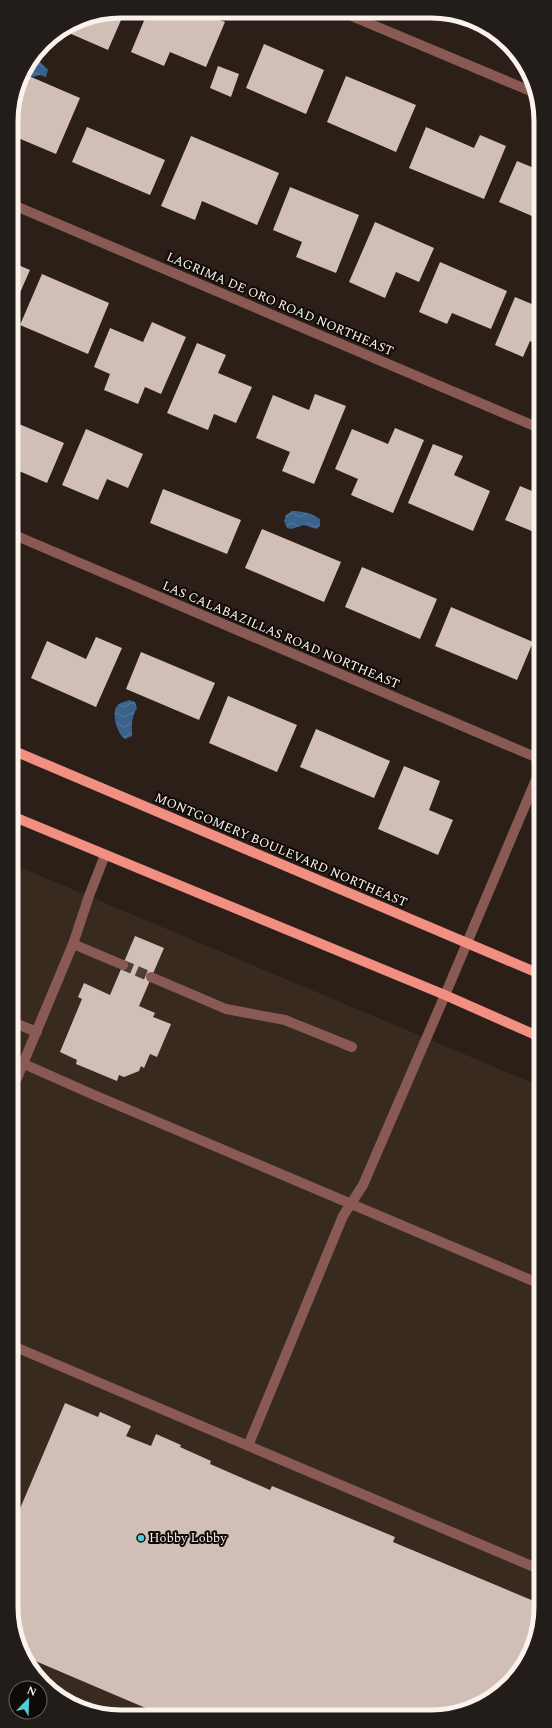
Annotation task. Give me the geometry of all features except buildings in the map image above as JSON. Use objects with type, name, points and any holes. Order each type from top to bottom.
[{"type":"main road","name":"MONTGOMERY BOULEVARD NORTHEAST","points":[[18,753],[534,971]]},
{"type":"main road","points":[[18,819],[445,995],[534,1034]]},
{"type":"street","points":[[356,18],[530,91]]},
{"type":"street","name":"LAGRIMA DE ORO ROAD NORTHEAST","points":[[18,207],[534,426]]},
{"type":"street","name":"LAS CALABAZILLAS ROAD NORTHEAST","points":[[18,537],[534,756]]},
{"type":"street","points":[[248,1446],[343,1216],[363,1185],[534,784]]},
{"type":"street","points":[[18,1077],[73,944],[105,855]]},
{"type":"street","points":[[73,944],[123,965]]},
{"type":"street","points":[[151,977],[226,1009],[285,1020],[352,1047]]},
{"type":"street","points":[[18,1024],[37,1032]]},
{"type":"street","points":[[24,1064],[534,1281]]},
{"type":"street","points":[[18,1348],[534,1567]]},
{"type":"shaded area","points":[[18,867],[534,1083],[534,1614],[529,1640],[517,1664],[504,1680],[494,1689],[482,1696],[470,1702],[451,1708],[438,1710],[114,1710],[88,1705],[64,1693],[48,1680],[35,1664],[23,1640],[18,1607]]},
{"type":"water","points":[[38,60],[48,69],[46,77],[40,75],[33,77],[29,75]]},
{"type":"water","points":[[292,511],[300,511],[317,517],[320,519],[320,526],[316,529],[304,525],[291,529],[287,528],[284,521],[286,515]]},
{"type":"water","points":[[129,700],[135,702],[137,708],[133,718],[132,736],[125,739],[117,728],[115,710],[118,705]]},
{"type":"tunnel","points":[[123,965],[151,977]]},
{"type":"place","name":"Hobby Lobby","points":[[141,1538]]}]
